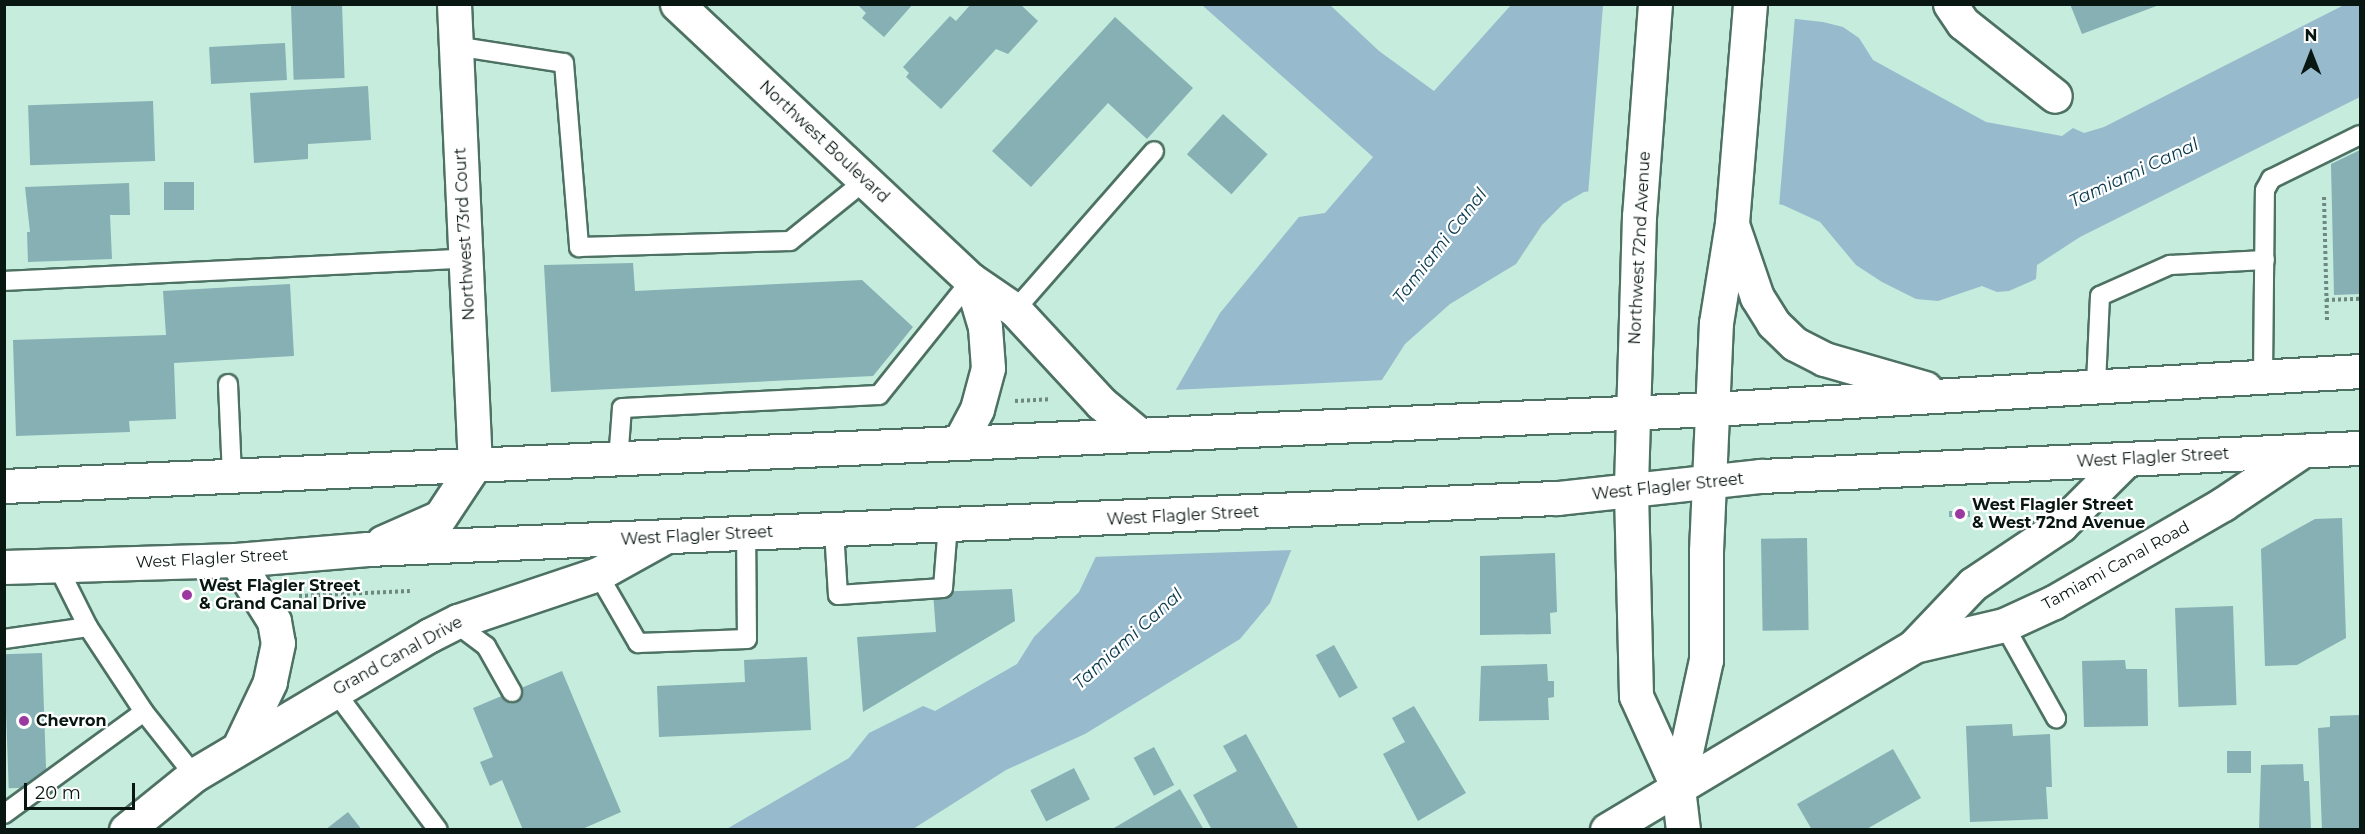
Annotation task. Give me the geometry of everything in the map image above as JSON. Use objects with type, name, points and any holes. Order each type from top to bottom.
[{"type":"main road","name":"Northwest 73rd Court","points":[[454,4],[475,464]]},
{"type":"main road","name":"Northwest Boulevard","points":[[677,4],[971,280],[1015,310],[1101,403],[1136,432]]},
{"type":"main road","name":"Northwest 72nd Avenue","points":[[1655,4],[1640,216],[1631,491],[1636,696],[1678,788]]},
{"type":"main road","points":[[1683,830],[1678,788],[1706,660],[1706,551],[1711,482],[1716,323],[1732,223],[1750,4]]},
{"type":"main road","points":[[1950,4],[1971,31],[2055,96]]},
{"type":"main road","points":[[1732,223],[1757,297],[1773,323],[1795,345],[1824,359],[1947,394]]},
{"type":"main road","name":"Northwest Boulevard","points":[[959,443],[977,410],[988,368],[986,327],[971,280]]},
{"type":"main road","points":[[4,486],[475,464],[618,461],[1136,432],[1713,409],[2096,384],[2361,371]]},
{"type":"main road","name":"West Flagler Street","points":[[4,567],[236,560],[368,549],[948,524],[1095,520],[1468,502],[1631,491],[1761,476],[2361,448]]},
{"type":"main road","name":"Tamiami Canal Road","points":[[1914,646],[2004,625],[2127,562],[2223,504],[2302,451]]},
{"type":"main road","name":"Tamiami Canal Road","points":[[1607,830],[1914,646],[1973,584],[2061,525],[2126,460]]},
{"type":"main road","points":[[368,549],[440,517],[475,464]]},
{"type":"main road","name":"Grand Canal Drive","points":[[126,830],[194,775],[334,690],[454,622],[598,574],[663,538]]},
{"type":"main road","points":[[236,560],[274,621],[278,644],[273,675],[239,747]]},
{"type":"lane","points":[[455,46],[564,63],[579,247],[790,241],[866,180]]},
{"type":"lane","points":[[2263,375],[2265,190],[2271,179],[2361,135]]},
{"type":"lane","points":[[1015,310],[1154,151]]},
{"type":"lane","points":[[4,281],[466,258]]},
{"type":"lane","points":[[2096,384],[2100,296],[2170,265],[2265,260]]},
{"type":"lane","points":[[618,461],[622,408],[879,395],[971,280]]},
{"type":"lane","points":[[228,384],[232,474]]},
{"type":"lane","points":[[834,530],[838,595],[943,588],[948,524]]},
{"type":"lane","points":[[598,574],[638,644],[747,639],[746,534]]},
{"type":"lane","points":[[57,565],[88,627],[144,712],[194,775]]},
{"type":"lane","points":[[454,622],[486,646],[512,692]]},
{"type":"lane","points":[[2004,625],[2056,718]]},
{"type":"lane","points":[[4,639],[88,627]]},
{"type":"lane","points":[[334,690],[438,830]]},
{"type":"lane","points":[[4,814],[144,712]]},
{"type":"path","points":[[2324,197],[2326,320]]},
{"type":"path","points":[[2326,300],[2361,299]]},
{"type":"path","points":[[1002,402],[1059,398]]},
{"type":"path","points":[[287,596],[410,591]]},
{"type":"water","name":"Tamiami Canal","points":[[1202,5],[1330,5],[1379,51],[1434,91],[1511,5],[1667,5],[1823,22],[1843,27],[1859,38],[1873,60],[1986,122],[2062,136],[2073,128],[2084,133],[2104,127],[2344,5],[2360,5],[2360,97],[2080,237],[2037,265],[2036,279],[2009,291],[1997,292],[1982,286],[1938,301],[1916,299],[1882,282],[1856,265],[1820,222],[1783,205],[1671,181],[1584,192],[1563,204],[1542,225],[1516,264],[1450,304],[1405,344],[1380,383],[1290,553],[1270,603],[1240,639],[1085,734],[1006,770],[913,829],[725,830],[849,758],[869,733],[923,706],[935,711],[1017,664],[1034,637],[1079,592],[1174,393],[1220,313],[1299,217],[1325,213],[1373,157]]},
{"type":"pier","points":[[1699,4],[1795,16],[1779,207],[1671,184],[1588,195],[1603,5]]},
{"type":"pier","points":[[1385,380],[1295,550],[1092,557],[1172,390]]},
{"type":"building","points":[[342,4],[345,78],[294,80],[291,6]]},
{"type":"building","points":[[857,4],[913,4],[884,37],[862,18],[866,13]]},
{"type":"building","points":[[971,4],[1020,4],[1038,21],[1008,54],[996,49],[941,109],[906,77],[909,73],[903,67],[950,16],[956,21]]},
{"type":"building","points":[[2070,4],[2159,4],[2159,5],[2082,34]]},
{"type":"building","points":[[1115,17],[1193,88],[1147,139],[1108,103],[1031,187],[992,151]]},
{"type":"building","points":[[285,43],[287,80],[211,84],[209,47]]},
{"type":"building","points":[[368,86],[371,140],[308,144],[308,159],[254,163],[250,93]]},
{"type":"building","points":[[153,101],[155,161],[30,165],[28,105]]},
{"type":"building","points":[[1223,114],[1268,154],[1231,194],[1187,154]]},
{"type":"building","points":[[2360,150],[2360,294],[2334,295],[2331,164]]},
{"type":"building","points":[[164,182],[194,182],[194,210],[164,210]]},
{"type":"building","points":[[129,183],[130,215],[110,215],[112,259],[28,262],[27,232],[30,232],[25,187]]},
{"type":"building","points":[[633,263],[635,291],[862,280],[913,327],[873,376],[551,392],[544,265]]},
{"type":"building","points":[[290,284],[294,356],[174,363],[176,419],[129,421],[130,432],[16,436],[13,340],[166,335],[163,291]]},
{"type":"building","points":[[1949,511],[1970,511],[1970,517],[1949,517]]},
{"type":"building","points":[[2342,518],[2346,638],[2297,665],[2265,666],[2261,549],[2315,519]]},
{"type":"building","points":[[1807,538],[1809,630],[1763,631],[1761,539]]},
{"type":"building","points":[[1555,553],[1557,612],[1550,613],[1551,634],[1480,635],[1480,556]]},
{"type":"building","points":[[1012,589],[1015,621],[863,712],[857,637],[936,632],[933,592]]},
{"type":"building","points":[[2233,606],[2236,705],[2178,707],[2175,608]]},
{"type":"building","points":[[1334,645],[1358,688],[1339,698],[1316,655]]},
{"type":"building","name":"Chevron","points":[[42,653],[47,787],[9,788],[4,654]]},
{"type":"building","points":[[807,657],[811,730],[659,737],[657,686],[745,682],[744,660]]},
{"type":"building","points":[[2125,660],[2126,669],[2147,669],[2148,726],[2084,727],[2082,661]]},
{"type":"building","points":[[1547,664],[1548,681],[1554,681],[1554,697],[1548,698],[1549,720],[1479,721],[1481,666]]},
{"type":"building","points":[[562,671],[621,812],[580,830],[523,830],[502,780],[490,786],[480,762],[493,757],[473,708]]},
{"type":"building","points":[[1414,706],[1466,793],[1418,821],[1383,754],[1405,742],[1392,718]]},
{"type":"building","points":[[2360,715],[2360,830],[2322,830],[2318,728],[2330,727],[2330,716]]},
{"type":"building","points":[[2012,724],[2013,736],[2050,734],[2052,787],[2046,787],[2048,819],[1970,822],[1966,726]]},
{"type":"building","points":[[1246,734],[1299,830],[1212,830],[1193,795],[1237,771],[1223,746]]},
{"type":"building","points":[[1154,747],[1174,785],[1154,796],[1134,758]]},
{"type":"building","points":[[1893,749],[1921,798],[1865,830],[1812,830],[1797,804]]},
{"type":"building","points":[[2227,751],[2251,751],[2251,773],[2227,773]]},
{"type":"building","points":[[2303,764],[2304,781],[2309,781],[2311,830],[2259,830],[2261,765]]},
{"type":"building","points":[[1074,768],[1090,799],[1046,821],[1030,790]]},
{"type":"building","points":[[1180,789],[1204,830],[1115,830],[1114,828]]},
{"type":"building","points":[[348,812],[362,830],[325,830]]},
{"type":"place","name":"West Flagler Street & West 72nd Avenue","points":[[1960,514]]},
{"type":"place","name":"West Flagler Street & Grand Canal Drive","points":[[187,595]]},
{"type":"place","name":"Chevron","points":[[24,721]]}]
